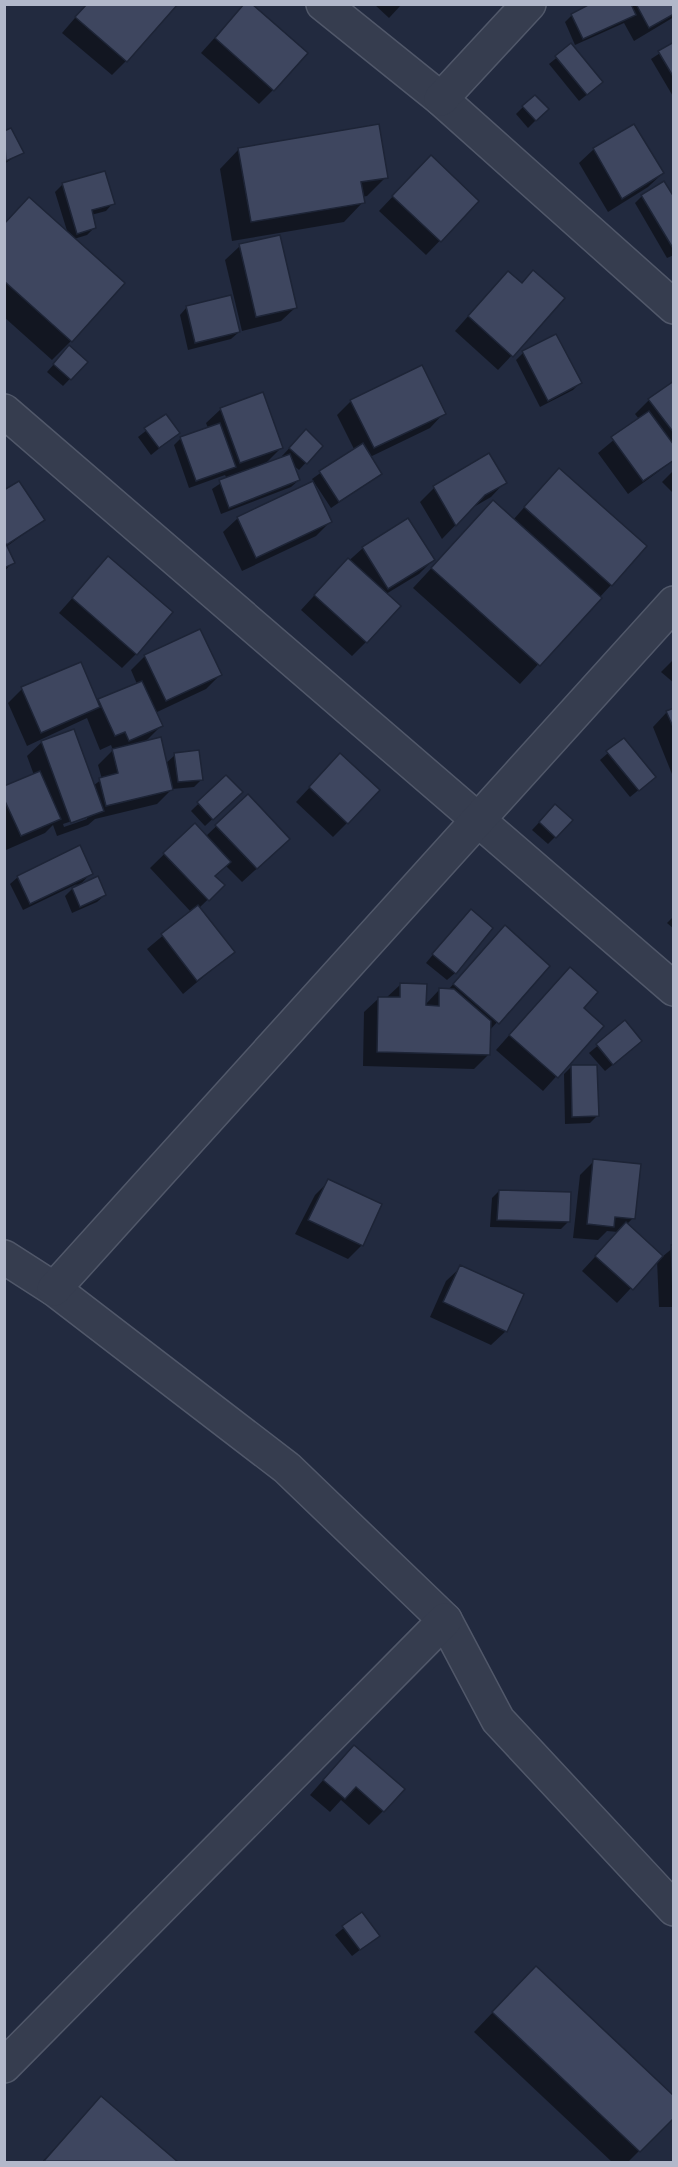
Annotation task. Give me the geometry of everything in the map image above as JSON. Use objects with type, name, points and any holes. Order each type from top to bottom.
[{"type":"street","points":[[323,4],[441,99],[674,307]]},
{"type":"street","points":[[441,99],[529,4]]},
{"type":"street","points":[[4,411],[674,989]]},
{"type":"street","points":[[54,1289],[476,819],[674,603]]},
{"type":"street","points":[[4,1257],[54,1289],[287,1468],[445,1620],[498,1720],[674,1909]]},
{"type":"street","points":[[4,2066],[445,1620]]},
{"type":"building","points":[[87,4],[178,4],[127,62],[75,17]]},
{"type":"building","points":[[244,4],[252,4],[308,53],[274,91],[215,38]]},
{"type":"building","points":[[590,4],[631,4],[636,15],[583,39],[571,14]]},
{"type":"building","points":[[636,4],[674,4],[674,14],[649,28]]},
{"type":"building","points":[[674,42],[674,78],[658,51]]},
{"type":"building","points":[[571,43],[603,82],[587,95],[555,56]]},
{"type":"building","points":[[535,95],[549,109],[536,121],[522,106]]},
{"type":"building","points":[[379,124],[388,178],[361,182],[365,203],[251,222],[238,148]]},
{"type":"building","points":[[634,124],[664,173],[622,199],[593,148]]},
{"type":"building","points":[[11,128],[24,153],[6,161],[4,131]]},
{"type":"building","points":[[431,155],[479,201],[441,242],[392,196]]},
{"type":"building","points":[[105,171],[115,204],[92,210],[96,228],[77,234],[62,183]]},
{"type":"building","points":[[664,181],[674,197],[674,250],[641,195]]},
{"type":"building","points":[[29,197],[125,283],[72,342],[4,281],[4,224]]},
{"type":"building","points":[[280,235],[297,308],[256,317],[239,244]]},
{"type":"building","points":[[533,270],[565,298],[513,357],[468,316],[508,271],[522,283]]},
{"type":"building","points":[[231,295],[240,332],[195,343],[186,306]]},
{"type":"building","points":[[556,334],[582,383],[548,401],[522,351]]},
{"type":"building","points":[[69,345],[88,362],[71,380],[53,364]]},
{"type":"building","points":[[422,365],[446,414],[374,448],[350,400]]},
{"type":"building","points":[[674,381],[674,433],[648,399]]},
{"type":"building","points":[[263,392],[283,448],[240,463],[220,408]]},
{"type":"building","points":[[649,411],[674,445],[674,460],[643,481],[611,437]]},
{"type":"building","points":[[166,414],[180,433],[159,448],[144,428]]},
{"type":"building","points":[[220,423],[236,467],[196,481],[180,437]]},
{"type":"building","points":[[306,429],[323,446],[307,464],[289,448]]},
{"type":"building","points":[[363,443],[382,474],[339,502],[319,471]]},
{"type":"building","points":[[489,453],[507,483],[485,495],[456,526],[433,486]]},
{"type":"building","points":[[290,454],[300,480],[229,508],[219,480]]},
{"type":"building","points":[[559,468],[647,546],[612,586],[524,507]]},
{"type":"building","points":[[19,481],[45,520],[5,546],[4,490]]},
{"type":"building","points":[[313,481],[332,522],[256,558],[237,517]]},
{"type":"building","points":[[493,500],[602,598],[540,666],[431,568]]},
{"type":"building","points":[[408,518],[435,560],[388,589],[362,547]]},
{"type":"building","points":[[4,540],[15,563],[4,568]]},
{"type":"building","points":[[108,556],[173,612],[137,655],[72,598]]},
{"type":"building","points":[[348,558],[401,606],[367,643],[314,595]]},
{"type":"building","points":[[200,629],[222,675],[166,701],[144,655]]},
{"type":"building","points":[[81,662],[100,707],[41,733],[21,687]]},
{"type":"building","points":[[142,681],[163,726],[129,741],[125,732],[115,736],[98,699]]},
{"type":"building","points":[[674,708],[674,729],[666,711]]},
{"type":"building","points":[[74,729],[104,811],[71,823],[41,741]]},
{"type":"building","points":[[161,737],[173,790],[106,806],[99,778],[118,773],[112,749]]},
{"type":"building","points":[[624,738],[656,777],[639,791],[606,751]]},
{"type":"building","points":[[199,750],[203,780],[178,782],[174,753]]},
{"type":"building","points":[[340,753],[380,790],[348,824],[309,787]]},
{"type":"building","points":[[40,771],[61,819],[21,836],[4,799],[4,786]]},
{"type":"building","points":[[226,775],[243,792],[213,820],[197,802]]},
{"type":"building","points":[[248,794],[290,839],[257,869],[215,825]]},
{"type":"building","points":[[555,804],[573,820],[556,838],[539,822]]},
{"type":"building","points":[[195,823],[231,862],[215,876],[225,885],[209,901],[163,853]]},
{"type":"building","points":[[80,845],[93,874],[30,904],[17,876]]},
{"type":"building","points":[[98,876],[106,895],[80,907],[72,888]]},
{"type":"building","points":[[198,905],[235,952],[197,981],[161,934]]},
{"type":"building","points":[[471,909],[493,928],[456,974],[432,954]]},
{"type":"building","points":[[505,925],[550,966],[499,1024],[453,984]]},
{"type":"building","points":[[570,967],[598,992],[584,1008],[604,1026],[558,1078],[509,1035]]},
{"type":"building","points":[[400,983],[427,984],[426,1005],[439,1006],[439,988],[454,989],[491,1021],[490,1055],[377,1052],[378,997],[400,997]]},
{"type":"building","points":[[625,1020],[642,1041],[613,1065],[596,1044]]},
{"type":"building","points":[[571,1065],[597,1065],[599,1116],[572,1117]]},
{"type":"building","points":[[593,1159],[641,1164],[635,1219],[615,1217],[614,1227],[587,1224]]},
{"type":"building","points":[[328,1179],[382,1204],[363,1246],[308,1220]]},
{"type":"building","points":[[499,1190],[571,1192],[570,1222],[497,1220]]},
{"type":"building","points":[[626,1222],[663,1256],[633,1290],[595,1256]]},
{"type":"building","points":[[671,1245],[674,1245],[674,1293],[673,1293]]},
{"type":"building","points":[[460,1265],[524,1294],[507,1332],[443,1302]]},
{"type":"building","points":[[354,1745],[405,1789],[384,1812],[356,1787],[345,1799],[323,1780]]},
{"type":"building","points":[[362,1912],[380,1936],[360,1950],[342,1926]]},
{"type":"building","points":[[536,1966],[674,2096],[674,2118],[640,2152],[492,2012]]},
{"type":"building","points":[[101,2096],[178,2162],[44,2161]]}]
